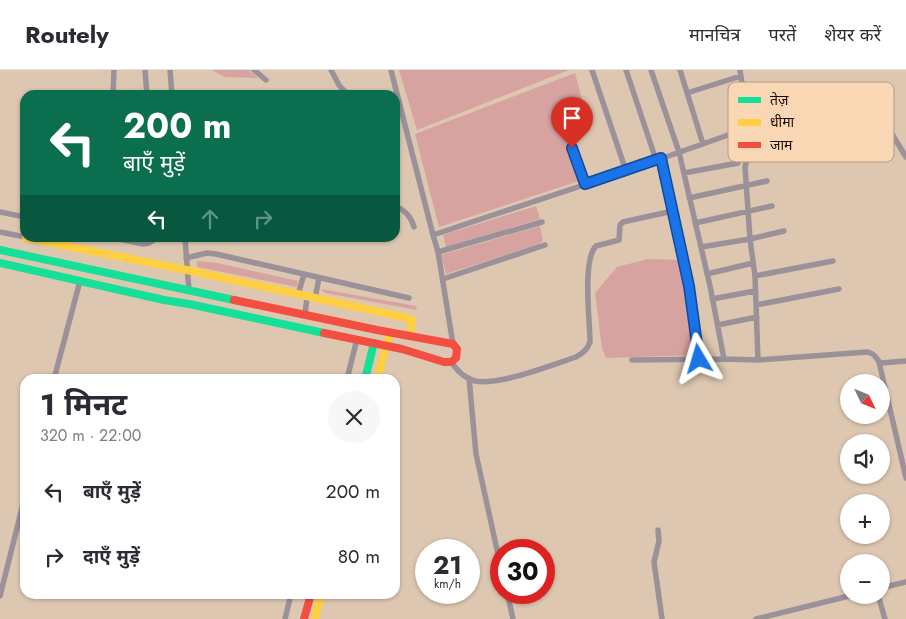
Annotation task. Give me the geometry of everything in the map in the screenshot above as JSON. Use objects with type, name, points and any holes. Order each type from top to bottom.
[{"type":"street","points":[[113,90],[114,70]]},
{"type":"street","points":[[145,70],[147,90]]},
{"type":"street","points":[[170,70],[172,90]]},
{"type":"street","points":[[254,70],[266,80]]},
{"type":"street","points":[[331,70],[344,90]]},
{"type":"street","points":[[391,70],[396,90]]},
{"type":"street","points":[[592,70],[626,171]]},
{"type":"street","points":[[626,70],[659,159],[673,211],[689,286],[699,359]]},
{"type":"street","points":[[651,70],[679,152],[724,359]]},
{"type":"street","points":[[680,70],[703,144]]},
{"type":"street","points":[[687,93],[741,73]]},
{"type":"street","points":[[0,262],[164,300],[386,345],[444,362],[451,362],[456,358],[457,349],[453,344],[438,252],[400,105]]},
{"type":"street","points":[[433,235],[728,135]]},
{"type":"street","points":[[894,137],[906,157]]},
{"type":"street","points":[[572,148],[585,184]]},
{"type":"street","points":[[684,173],[738,162]]},
{"type":"street","points":[[747,162],[745,167],[750,239],[755,276],[758,360]]},
{"type":"street","points":[[689,198],[767,181]]},
{"type":"street","points":[[695,223],[772,206]]},
{"type":"street","points":[[400,208],[409,215],[414,227]]},
{"type":"street","points":[[451,362],[459,372],[469,378],[476,381],[492,381],[521,375],[583,354],[590,342],[587,288],[588,271],[593,249],[596,246],[619,240],[619,228],[623,222],[673,211]]},
{"type":"street","points":[[0,212],[20,216]]},
{"type":"street","points":[[438,252],[542,222]]},
{"type":"street","points":[[701,247],[784,231]]},
{"type":"street","points":[[0,232],[20,236]]},
{"type":"street","points":[[57,242],[410,319],[412,320],[410,336]]},
{"type":"street","points":[[134,242],[143,244],[150,242]]},
{"type":"street","points":[[184,242],[189,290]]},
{"type":"street","points":[[443,279],[545,245]]},
{"type":"street","points":[[0,250],[453,344]]},
{"type":"street","points":[[10,265],[14,253]]},
{"type":"street","points":[[186,258],[207,253],[409,298]]},
{"type":"street","points":[[755,276],[834,261]]},
{"type":"street","points":[[707,274],[753,263]]},
{"type":"street","points":[[298,295],[304,274]]},
{"type":"street","points":[[305,314],[319,278]]},
{"type":"street","points":[[55,374],[80,281]]},
{"type":"street","points":[[756,305],[838,290]]},
{"type":"street","points":[[712,299],[755,291]]},
{"type":"street","points":[[718,325],[757,317]]},
{"type":"street","points":[[378,374],[390,332]]},
{"type":"street","points":[[347,374],[357,339]]},
{"type":"street","points":[[366,374],[374,343]]},
{"type":"street","points":[[632,360],[758,360],[872,353],[879,362],[906,478]]},
{"type":"street","points":[[879,362],[906,361]]},
{"type":"street","points":[[469,378],[476,454],[495,539]]},
{"type":"street","points":[[0,596],[20,517]]},
{"type":"street","points":[[658,530],[659,541],[654,562],[662,619]]},
{"type":"street","points":[[0,562],[8,564]]},
{"type":"street","points":[[890,586],[905,584]]},
{"type":"street","points":[[756,619],[840,598]]},
{"type":"street","points":[[285,619],[290,599]]},
{"type":"street","points":[[304,619],[310,599]]},
{"type":"street","points":[[315,619],[320,599]]},
{"type":"street","points":[[510,604],[513,619]]},
{"type":"street","points":[[881,604],[885,619]]},
{"type":"shaded area","points":[[212,70],[249,70],[258,78],[225,77]]},
{"type":"shaded area","points":[[399,70],[569,70],[417,130]]},
{"type":"shaded area","points":[[575,73],[583,104],[558,112],[579,181],[439,227],[415,134]]},
{"type":"shaded area","points":[[536,206],[540,219],[446,247],[443,235]]},
{"type":"shaded area","points":[[540,226],[543,241],[538,245],[446,274],[441,255]]},
{"type":"shaded area","points":[[648,259],[680,260],[696,355],[606,358],[602,348],[595,293],[617,267]]},
{"type":"shaded area","points":[[197,261],[217,263],[298,281],[297,287],[197,267]]},
{"type":"shaded area","points":[[321,289],[416,306],[417,310],[325,293]]},
{"type":"traffic: fast","points":[[0,250],[234,300]]},
{"type":"traffic: fast","points":[[0,263],[164,300],[324,333]]},
{"type":"traffic: fast","points":[[366,374],[374,343]]},
{"type":"traffic: slow","points":[[46,242],[187,270],[403,317],[412,320],[410,336]]},
{"type":"traffic: slow","points":[[378,374],[390,332]]},
{"type":"traffic: slow","points":[[315,619],[320,599]]},
{"type":"traffic: jam","points":[[234,300],[453,344],[457,349],[456,358],[451,362],[444,362],[402,349],[324,333]]},
{"type":"traffic: jam","points":[[304,619],[310,599]]},
{"type":"route","points":[[572,148],[585,184],[661,158],[689,286],[699,359]]}]
